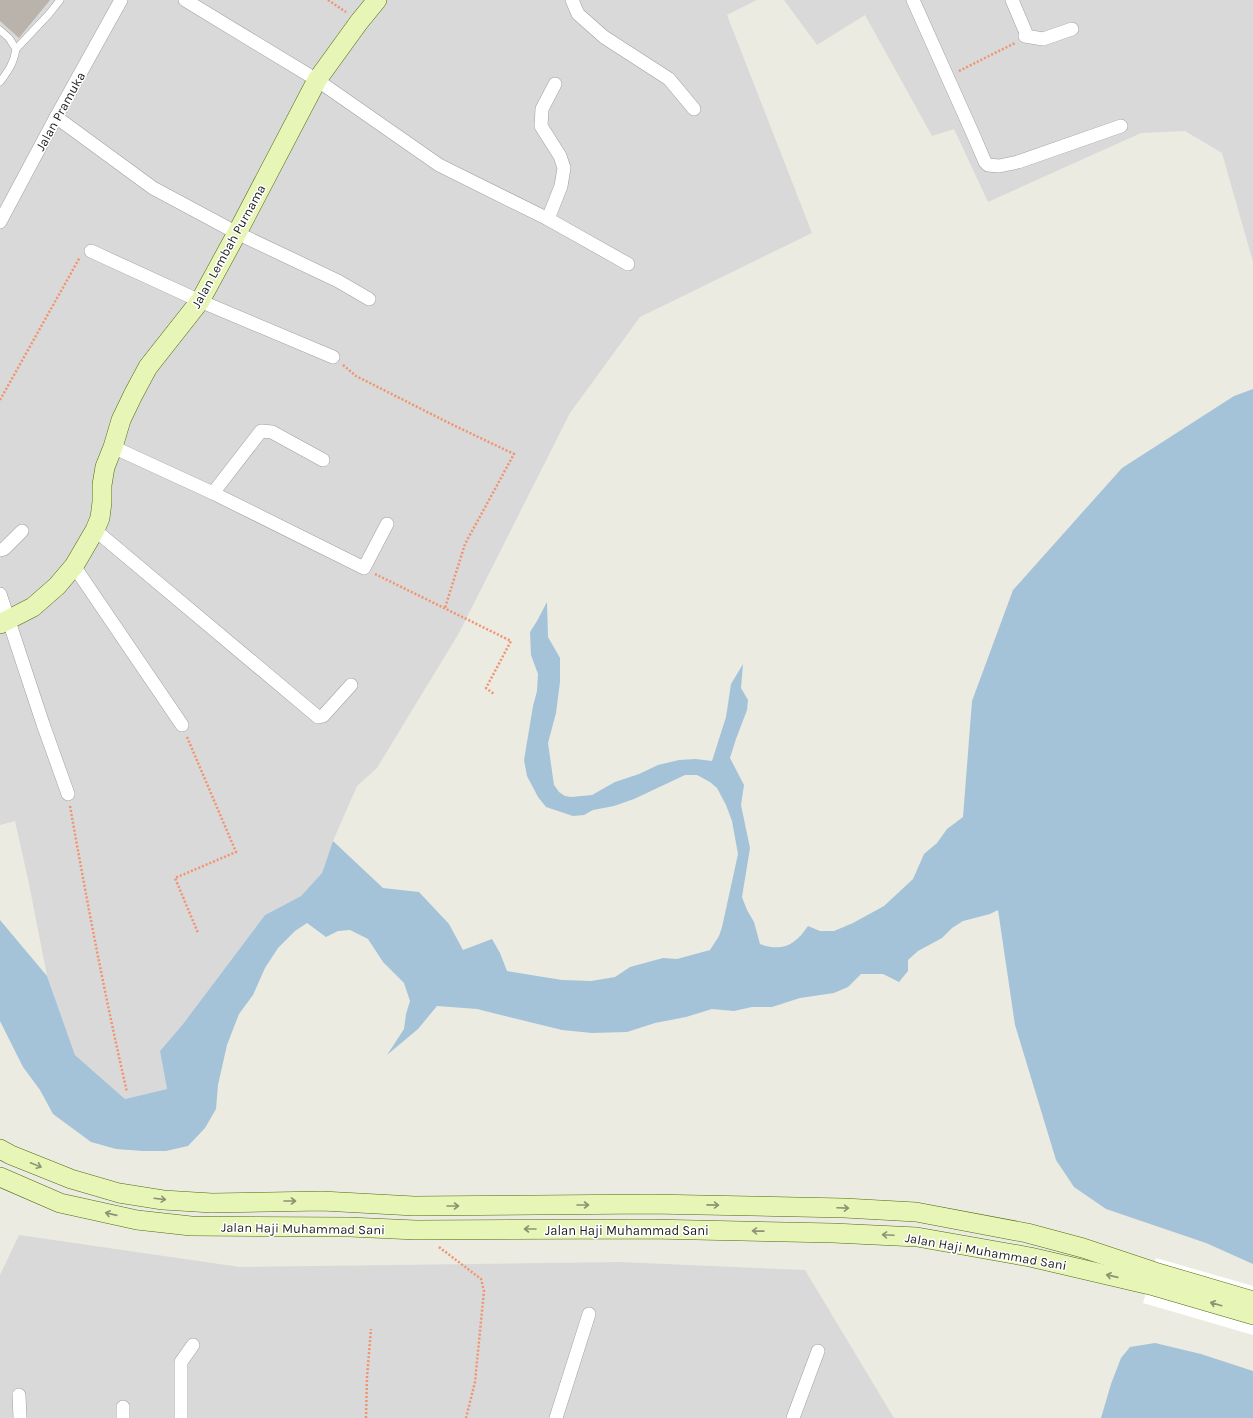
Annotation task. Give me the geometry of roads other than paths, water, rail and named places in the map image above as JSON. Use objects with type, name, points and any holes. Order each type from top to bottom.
[{"type":"main road","name":"Jalan Lembah Purnama","points":[[4,622],[33,608],[57,586],[74,566],[95,530],[100,518],[102,485],[105,467],[121,420],[132,395],[148,367],[200,301],[238,233],[317,80],[377,0]]},
{"type":"main road","name":"Jalan Haji Muhammad Sani","points":[[0,1149],[11,1155],[71,1179],[119,1193],[163,1200],[212,1202],[322,1201],[414,1206],[658,1204],[844,1208],[916,1212],[1027,1233],[1083,1248],[1152,1278],[1253,1315]]},
{"type":"main road","name":"Jalan Haji Muhammad Sani","points":[[0,1177],[60,1203],[137,1220],[191,1226],[349,1227],[416,1230],[651,1229],[833,1233],[917,1237],[1152,1278]]},
{"type":"main road","points":[[414,1206],[416,1230]]},
{"type":"main road","points":[[1152,1278],[1253,1300]]},
{"type":"street","name":"Jalan Pramuka","points":[[0,222],[56,117],[122,0]]},
{"type":"street","points":[[185,0],[317,80],[438,165],[548,219],[628,264]]},
{"type":"street","points":[[572,0],[578,14],[604,37],[669,79],[694,109]]},
{"type":"street","points":[[912,0],[985,162],[988,165],[999,166],[1018,162],[1121,126]]},
{"type":"street","points":[[1012,0],[1026,33],[1025,36],[1044,39],[1072,29]]},
{"type":"street","points":[[548,219],[561,186],[564,168],[560,156],[541,126],[542,109],[555,84]]},
{"type":"street","points":[[56,117],[154,188],[238,233],[325,275],[369,299]]},
{"type":"street","points":[[91,251],[200,301],[333,357]]},
{"type":"street","points":[[213,493],[261,431],[272,432],[323,460]]},
{"type":"street","points":[[113,447],[213,493],[364,568],[388,524]]},
{"type":"street","points":[[95,530],[318,717],[323,716],[351,685]]},
{"type":"street","points":[[0,550],[4,549],[22,531]]},
{"type":"street","points":[[74,566],[182,725]]},
{"type":"street","points":[[0,594],[4,622],[68,794]]},
{"type":"street","points":[[556,1418],[589,1314]]},
{"type":"street","points":[[181,1418],[181,1362],[193,1345]]},
{"type":"street","points":[[793,1418],[818,1351]]},
{"type":"street","points":[[19,1395],[20,1418]]},
{"type":"lane","points":[[0,82],[10,69],[16,49],[60,0]]},
{"type":"lane","points":[[0,30],[9,38],[16,49]]},
{"type":"water","points":[[1253,389],[1253,1264],[1206,1243],[1106,1209],[1074,1187],[1056,1160],[1015,1025],[998,910],[990,914],[963,921],[952,928],[942,938],[918,951],[908,960],[908,971],[899,982],[883,974],[861,974],[848,987],[834,993],[800,998],[772,1007],[752,1007],[734,1011],[712,1009],[686,1017],[655,1023],[627,1032],[592,1033],[562,1030],[477,1009],[437,1006],[418,1029],[387,1055],[404,1029],[410,1001],[404,983],[383,962],[368,939],[350,930],[338,931],[326,937],[307,923],[295,931],[278,948],[265,968],[253,995],[239,1014],[227,1045],[218,1085],[216,1109],[205,1128],[188,1146],[166,1151],[116,1149],[91,1142],[53,1114],[40,1090],[23,1067],[0,1021],[0,920],[47,976],[75,1055],[125,1099],[167,1089],[160,1051],[183,1024],[265,915],[301,896],[322,873],[333,841],[383,888],[419,892],[449,924],[463,950],[492,939],[500,953],[507,971],[562,980],[591,981],[615,977],[630,967],[663,958],[677,959],[710,950],[719,936],[722,927],[738,854],[732,821],[717,788],[710,782],[697,775],[685,775],[634,799],[614,806],[593,810],[584,815],[573,816],[546,807],[538,797],[527,776],[524,760],[537,691],[538,674],[531,655],[530,632],[547,602],[548,637],[560,658],[560,682],[556,713],[548,743],[554,785],[559,792],[565,796],[571,797],[592,795],[615,782],[639,774],[658,765],[679,760],[696,759],[712,761],[726,717],[731,684],[743,664],[741,688],[748,700],[747,710],[730,758],[744,785],[741,805],[750,848],[742,897],[754,922],[760,944],[782,947],[798,938],[808,926],[820,931],[834,931],[853,923],[884,906],[913,879],[924,854],[937,843],[947,829],[963,817],[972,701],[1013,590],[1122,468],[1234,396]]},
{"type":"water","points":[[1155,1343],[1201,1354],[1253,1371],[1253,1418],[1101,1418],[1111,1384],[1121,1358],[1130,1347]]}]
